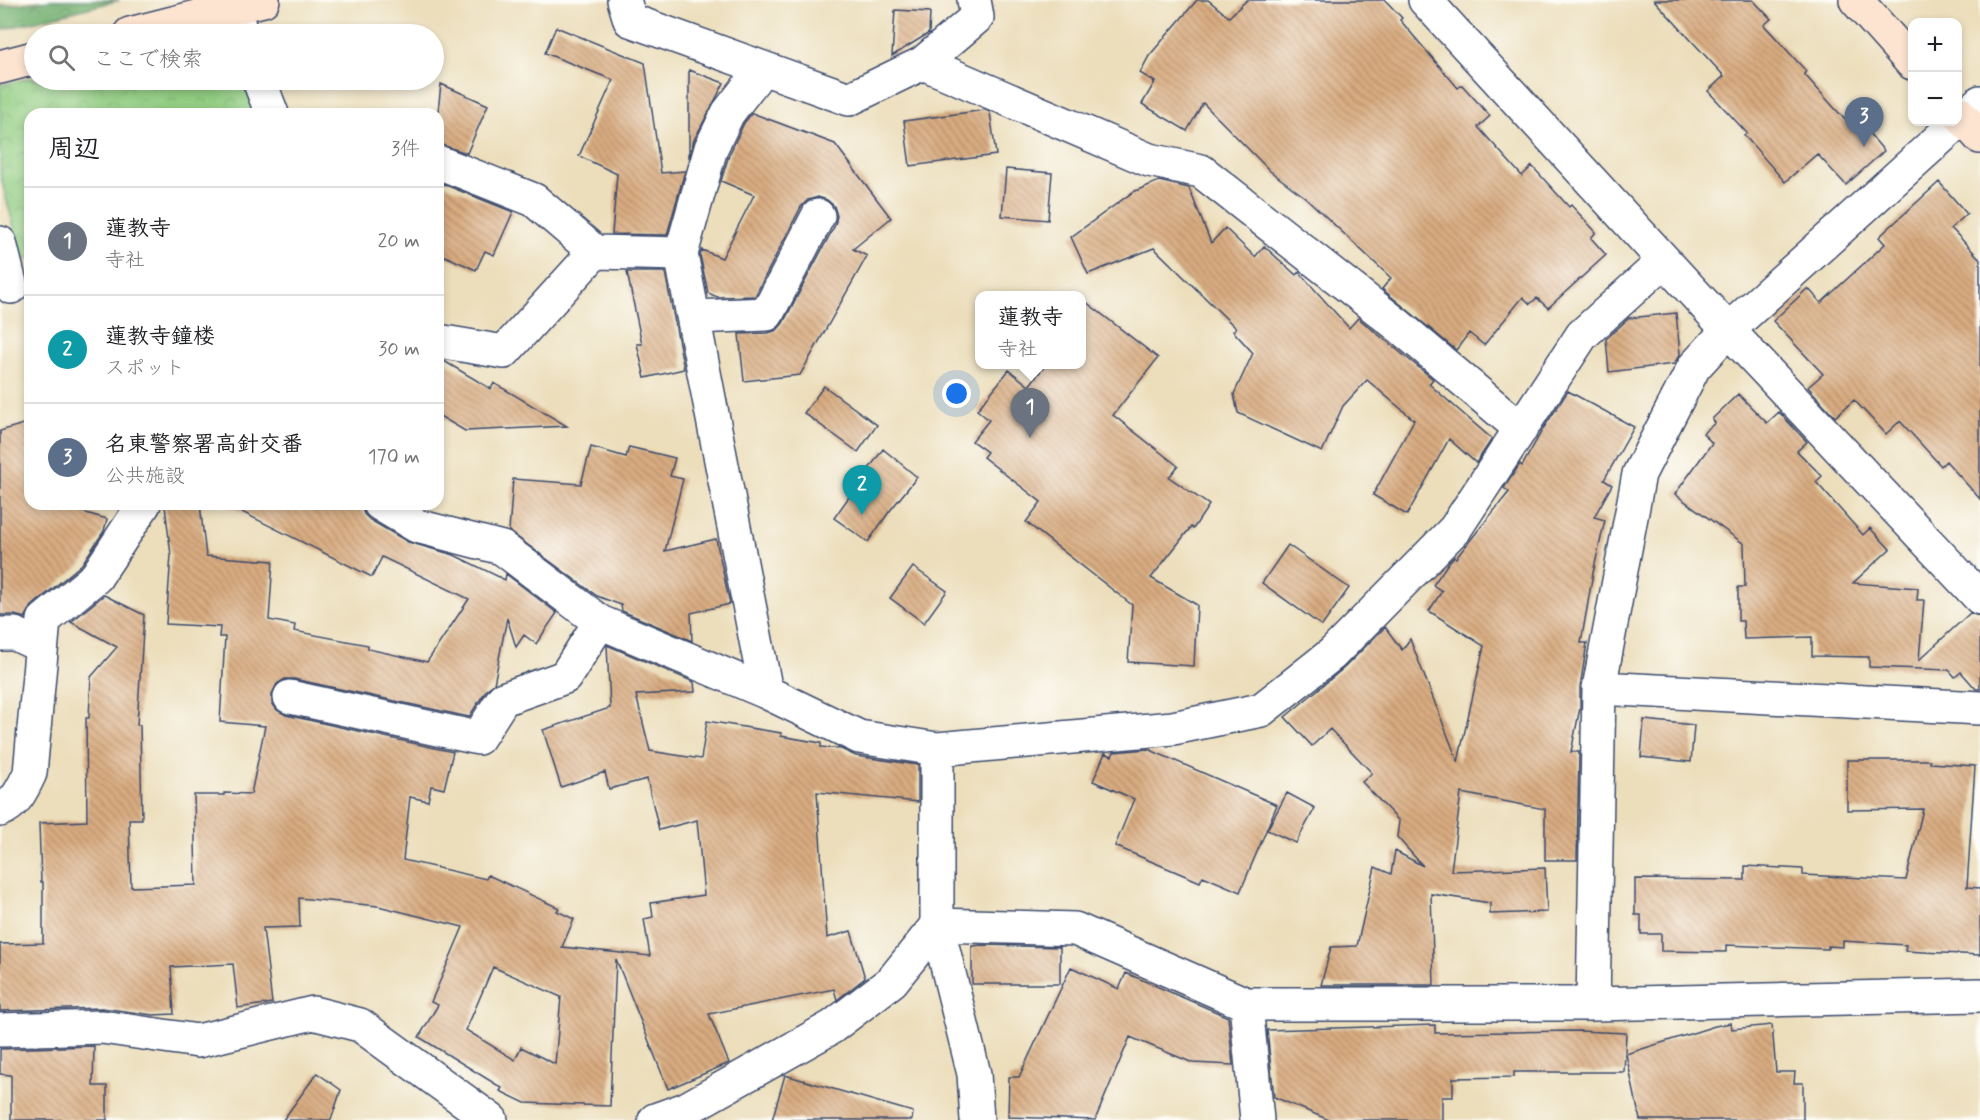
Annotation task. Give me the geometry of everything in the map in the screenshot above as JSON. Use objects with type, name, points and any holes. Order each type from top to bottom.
[{"type":"street","points":[[624,0],[630,20],[849,99],[923,63],[977,17],[974,0]]},
{"type":"street","points":[[1425,0],[1728,330],[1980,598]]},
{"type":"street","points":[[1856,0],[1908,58]]},
{"type":"street","points":[[191,24],[246,15]]},
{"type":"street","points":[[0,66],[24,60]]},
{"type":"street","points":[[923,63],[1149,160],[1201,171],[1399,326],[1521,429]]},
{"type":"street","points":[[763,68],[728,113],[711,148],[681,254],[766,692]]},
{"type":"street","points":[[263,90],[270,108]]},
{"type":"street","points":[[1593,1004],[1599,688],[1639,474],[1694,367],[1728,330],[1970,117]]},
{"type":"street","points":[[444,164],[534,200],[595,252],[681,254]]},
{"type":"street","points":[[694,317],[767,314],[818,216]]},
{"type":"street","points":[[0,243],[14,286]]},
{"type":"street","points":[[444,343],[504,352],[595,252]]},
{"type":"street","points":[[390,510],[417,526],[502,548],[600,622],[766,692],[859,737],[937,749],[1173,728],[1261,711],[1332,654],[1455,529],[1582,335],[1664,261]]},
{"type":"street","points":[[0,810],[21,794],[30,773],[44,620],[96,577],[140,510]]},
{"type":"street","points":[[290,697],[478,738],[504,699],[565,677],[600,622]]},
{"type":"street","points":[[0,633],[15,634],[41,646]]},
{"type":"street","points":[[1599,688],[1980,708]]},
{"type":"street","points":[[937,749],[937,925],[974,1074],[977,1120]]},
{"type":"street","points":[[937,925],[1075,929],[1246,1004],[1593,1004],[1980,995]]},
{"type":"street","points":[[655,1120],[686,1109],[832,1027],[892,981],[937,925]]},
{"type":"street","points":[[1246,1004],[1257,1120]]},
{"type":"street","points":[[0,1030],[102,1027],[198,1041],[313,1013],[360,1025],[491,1120]]},
{"type":"green space","points":[[51,0],[120,0],[0,30],[0,6]]},
{"type":"green space","points":[[24,79],[24,90],[248,90],[254,108],[24,108],[23,261],[0,175],[0,85]]},
{"type":"building","points":[[1197,0],[1208,0],[1229,17],[1247,0],[1385,0],[1458,88],[1462,85],[1490,116],[1478,127],[1522,176],[1532,166],[1569,207],[1571,205],[1596,232],[1591,238],[1606,255],[1548,308],[1537,298],[1530,304],[1523,297],[1484,345],[1469,333],[1456,350],[1382,289],[1391,278],[1306,198],[1270,171],[1203,103],[1187,131],[1142,104],[1155,82],[1140,73],[1149,56]]},
{"type":"building","points":[[1654,0],[1753,0],[1771,19],[1764,25],[1806,71],[1804,74],[1856,132],[1863,126],[1884,151],[1846,185],[1817,154],[1785,182],[1744,135],[1747,133],[1708,91],[1724,76]]},
{"type":"building","points":[[895,10],[930,12],[929,33],[892,56]]},
{"type":"building","points":[[556,27],[645,63],[661,173],[685,171],[667,235],[612,234],[617,174],[579,156],[613,80],[545,53]]},
{"type":"building","points":[[689,70],[724,83],[694,140],[689,158]]},
{"type":"building","points":[[444,85],[488,105],[467,153],[444,146],[444,108],[438,108],[440,90],[444,90]]},
{"type":"building","points":[[985,110],[990,112],[996,155],[910,166],[904,121]]},
{"type":"building","points":[[752,113],[835,144],[891,218],[853,249],[867,256],[800,375],[744,381],[739,334],[768,333],[777,330],[783,323],[835,225],[837,216],[834,206],[827,200],[818,197],[808,200],[801,207],[755,296],[717,297],[708,293],[700,255],[702,250],[722,258],[754,195],[721,181],[729,155],[744,123]]},
{"type":"building","points":[[1006,169],[1052,173],[1048,220],[1002,216]]},
{"type":"building","points":[[1159,181],[1189,188],[1211,243],[1225,228],[1255,257],[1264,246],[1296,275],[1299,272],[1349,328],[1358,318],[1433,379],[1429,384],[1492,439],[1476,463],[1449,439],[1407,515],[1373,495],[1414,420],[1367,380],[1343,406],[1322,452],[1238,413],[1234,394],[1253,353],[1233,331],[1236,328],[1154,248],[1088,274],[1071,237],[1133,192]]},
{"type":"building","points":[[1939,182],[1967,214],[1951,228],[1980,259],[1980,499],[1946,461],[1941,466],[1900,421],[1886,434],[1854,400],[1835,417],[1808,387],[1823,374],[1773,321],[1808,288],[1821,303],[1885,244],[1879,237]]},
{"type":"building","points":[[444,184],[513,212],[494,255],[485,251],[476,270],[444,256]]},
{"type":"building","points":[[627,272],[665,272],[684,369],[645,378],[637,344],[642,344]]},
{"type":"building","points":[[1086,302],[1158,358],[1113,415],[1178,466],[1169,477],[1209,505],[1193,529],[1191,527],[1151,578],[1197,605],[1194,666],[1128,662],[1132,605],[1026,522],[1041,502],[983,457],[987,452],[972,441],[989,420],[977,410],[1009,370],[1029,386],[1042,369],[1086,369]]},
{"type":"building","points":[[1676,313],[1680,354],[1674,364],[1609,372],[1606,339],[1629,318]]},
{"type":"building","points":[[444,361],[491,389],[494,383],[567,426],[465,431],[444,419]]},
{"type":"building","points":[[824,386],[877,425],[858,452],[804,413]]},
{"type":"building","points":[[1568,391],[1634,427],[1604,480],[1612,485],[1594,517],[1605,520],[1581,643],[1587,643],[1580,687],[1580,708],[1571,752],[1579,752],[1577,860],[1545,860],[1545,809],[1461,793],[1451,871],[1545,868],[1547,912],[1490,914],[1490,903],[1431,894],[1434,985],[1321,985],[1331,947],[1357,946],[1375,867],[1391,874],[1395,851],[1423,866],[1397,837],[1399,821],[1362,782],[1372,773],[1330,729],[1312,746],[1285,717],[1345,667],[1385,627],[1402,650],[1410,639],[1458,762],[1484,646],[1429,611],[1442,591],[1433,585],[1449,562],[1454,557],[1456,558],[1509,492],[1504,488],[1520,464],[1522,466]]},
{"type":"building","points":[[1738,394],[1767,423],[1779,412],[1807,442],[1797,451],[1822,476],[1816,482],[1863,535],[1870,528],[1890,549],[1853,583],[1918,588],[1917,600],[1924,600],[1919,660],[1970,613],[1980,616],[1980,689],[1976,689],[1961,672],[1955,677],[1949,670],[1869,667],[1869,657],[1812,656],[1812,637],[1744,639],[1743,621],[1738,621],[1738,587],[1745,587],[1744,544],[1675,494],[1712,443],[1703,433],[1715,423],[1712,419]]},
{"type":"building","points":[[24,424],[24,510],[76,510],[107,519],[104,531],[82,564],[32,606],[25,618],[0,615],[0,431]]},
{"type":"building","points":[[591,447],[626,457],[629,447],[675,458],[670,476],[683,479],[665,551],[716,539],[730,604],[691,613],[692,641],[622,611],[621,605],[597,596],[509,531],[513,479],[581,484]]},
{"type":"building","points":[[883,449],[917,477],[868,542],[834,518]]},
{"type":"building","points":[[165,510],[201,510],[206,556],[273,561],[269,620],[295,625],[294,631],[368,645],[368,649],[427,662],[469,599],[382,557],[372,577],[238,510],[363,510],[370,520],[408,542],[454,555],[505,580],[506,574],[557,613],[536,644],[524,635],[516,647],[507,618],[494,684],[487,689],[469,717],[294,679],[285,679],[277,684],[272,694],[272,703],[277,710],[286,715],[453,752],[444,789],[431,786],[428,801],[410,797],[403,860],[486,879],[488,875],[559,908],[557,911],[574,919],[562,947],[650,956],[644,919],[653,917],[651,903],[704,895],[697,820],[659,830],[647,779],[609,789],[605,772],[561,787],[543,730],[610,708],[607,645],[694,682],[695,692],[636,695],[650,751],[701,759],[707,721],[781,733],[781,736],[821,743],[821,747],[841,749],[856,756],[918,765],[918,802],[817,792],[827,938],[851,931],[865,978],[837,1000],[834,989],[709,1014],[729,1063],[668,1089],[616,959],[610,1106],[525,1103],[500,1091],[502,1088],[419,1037],[438,1005],[431,1002],[463,927],[378,906],[299,898],[300,927],[263,928],[272,1003],[238,1008],[233,964],[171,967],[174,1014],[153,1015],[102,1008],[0,1011],[0,944],[43,943],[43,882],[41,882],[39,823],[87,821],[86,718],[89,718],[91,677],[117,647],[71,622],[104,595],[144,615],[137,725],[140,725],[142,819],[129,819],[131,887],[196,885],[194,795],[251,794],[265,726],[220,722],[225,637],[219,637],[220,627],[166,624],[171,555]],"holes":[[[493,967],[561,997],[555,1064],[521,1047],[515,1060],[466,1030]]]},
{"type":"building","points":[[1288,545],[1349,588],[1322,626],[1262,583]]},
{"type":"building","points":[[913,567],[947,591],[924,623],[890,598]]},
{"type":"building","points":[[1644,720],[1694,725],[1691,762],[1641,757]]},
{"type":"building","points":[[1148,749],[1277,805],[1240,892],[1203,876],[1200,882],[1115,846],[1134,799],[1093,781],[1105,753],[1112,756],[1114,752]]},
{"type":"building","points":[[1847,760],[1930,760],[1930,763],[1975,766],[1967,887],[1980,888],[1980,955],[1905,951],[1906,945],[1843,941],[1843,947],[1828,946],[1828,949],[1726,945],[1726,952],[1661,951],[1661,934],[1641,934],[1641,915],[1635,915],[1635,879],[1745,880],[1745,866],[1803,869],[1803,875],[1906,880],[1923,809],[1847,810]]},
{"type":"building","points":[[1287,793],[1315,808],[1296,843],[1267,830]]},
{"type":"building","points":[[972,946],[1060,947],[1060,984],[972,984]]},
{"type":"building","points":[[1071,967],[1119,989],[1126,973],[1228,1017],[1233,1065],[1193,1063],[1130,1037],[1095,1120],[1008,1117],[1009,1077],[1019,1077]]},
{"type":"building","points":[[1731,1023],[1732,1029],[1772,1025],[1776,1072],[1795,1072],[1794,1083],[1803,1083],[1803,1120],[1640,1120],[1626,1054]]},
{"type":"building","points":[[1435,1025],[1435,1033],[1579,1031],[1626,1033],[1624,1072],[1514,1072],[1514,1077],[1453,1078],[1453,1097],[1442,1097],[1442,1120],[1329,1120],[1274,1097],[1267,1030]]},
{"type":"building","points":[[94,1046],[93,1086],[107,1086],[107,1120],[11,1120],[11,1075],[0,1074],[0,1049]]},
{"type":"building","points":[[317,1073],[341,1090],[331,1120],[283,1120]]},
{"type":"building","points":[[785,1075],[913,1112],[912,1120],[772,1120]]},
{"type":"place","name":"名東警察署高針交番","points":[[1864,147]]},
{"type":"place","name":"蓮教寺","points":[[1030,438]]},
{"type":"place","name":"蓮教寺鐘楼","points":[[862,515]]}]
